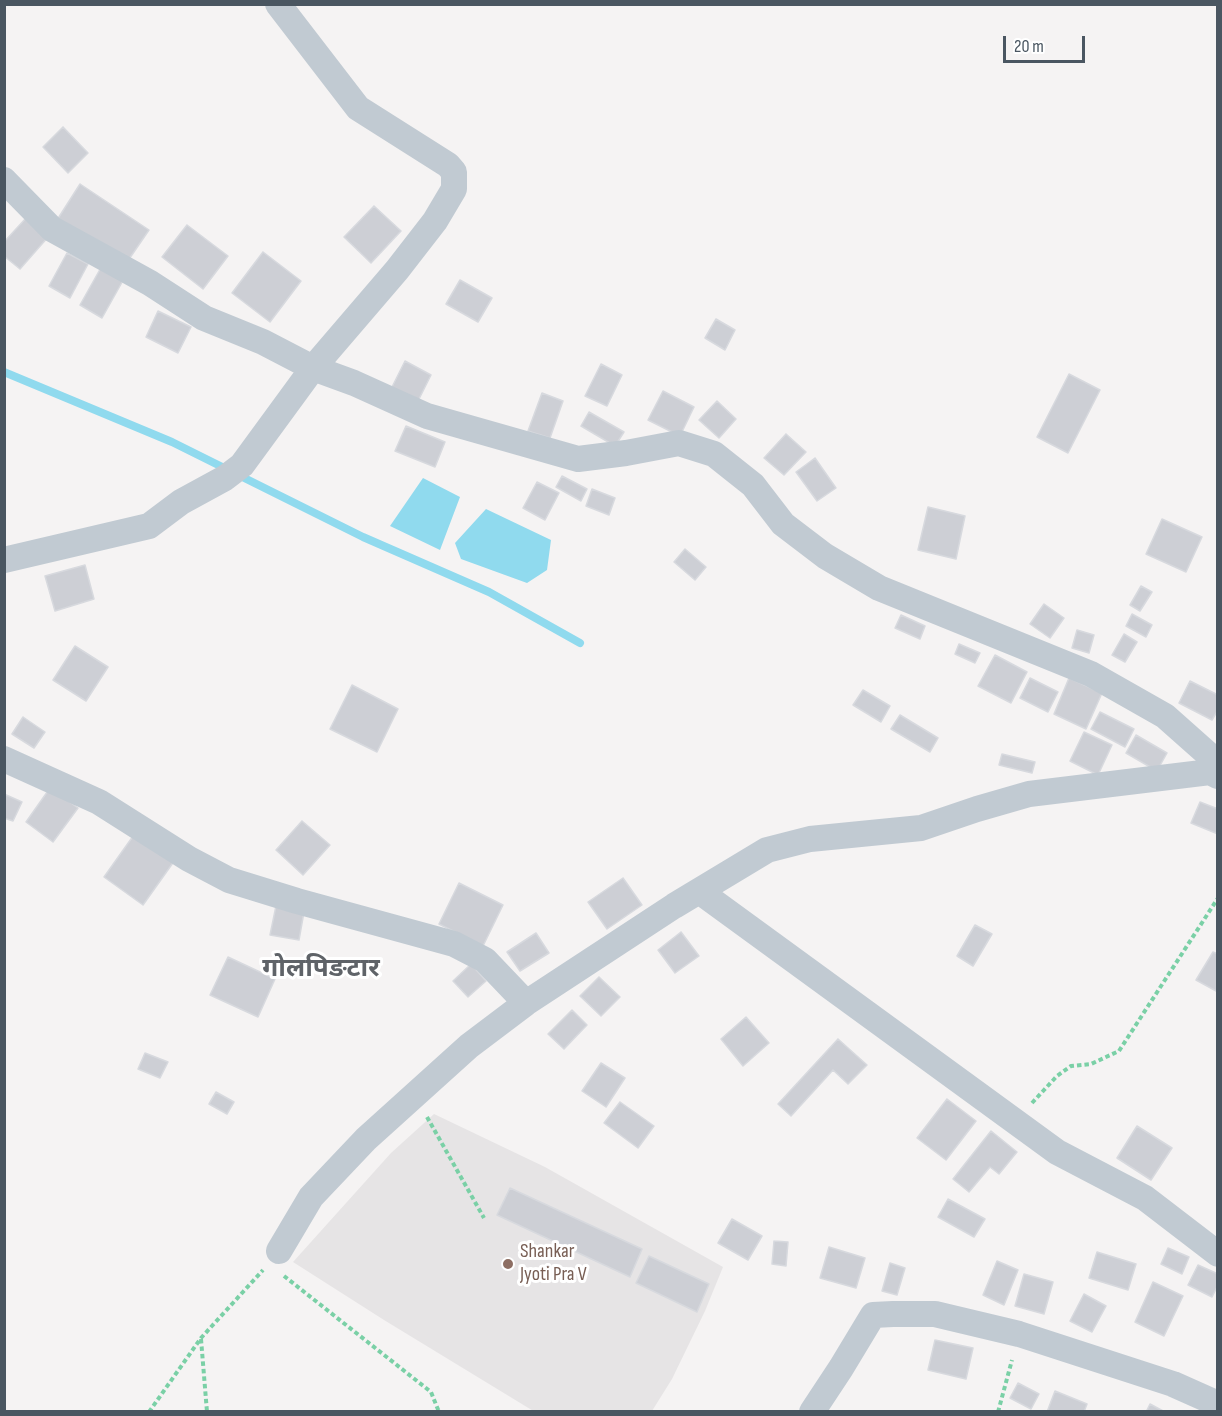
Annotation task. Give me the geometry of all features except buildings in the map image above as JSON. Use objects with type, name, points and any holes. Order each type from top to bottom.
[{"type":"street","points":[[5,559],[149,526],[181,502],[233,471],[313,368],[397,270],[435,220],[454,189],[454,172],[448,165],[358,108],[278,4]]},
{"type":"street","points":[[4,180],[52,229],[150,283],[204,318],[262,342],[313,368],[354,383],[427,416],[578,459],[679,443],[714,454],[753,485],[783,524],[825,556],[879,588],[1091,674],[1165,716],[1218,763]]},
{"type":"street","points":[[4,759],[99,802],[189,859],[230,879],[297,901],[454,944],[485,960],[526,1003]]},
{"type":"street","points":[[279,1251],[311,1197],[366,1139],[469,1046],[526,1003],[699,891],[767,850],[810,839],[921,828],[977,809],[1040,792],[1210,772],[1218,776]]},
{"type":"street","points":[[699,891],[1057,1152],[1144,1197],[1218,1254]]},
{"type":"street","points":[[812,1412],[873,1316],[935,1314],[1019,1334],[1173,1384],[1218,1404]]},
{"type":"path","points":[[1014,1120],[1057,1076],[1071,1066],[1091,1064],[1119,1051],[1218,898]]},
{"type":"path","points":[[410,1100],[429,1119],[484,1218]]},
{"type":"path","points":[[149,1412],[201,1338],[279,1251]]},
{"type":"path","points":[[279,1251],[278,1272],[431,1392],[439,1412]]},
{"type":"path","points":[[998,1412],[1019,1334]]},
{"type":"path","points":[[201,1338],[207,1412]]},
{"type":"shaded area","name":"Shankar Jyoti Pra V","points":[[434,1114],[545,1167],[723,1267],[705,1311],[672,1379],[652,1411],[535,1412],[293,1262],[391,1153]]},
{"type":"water","points":[[423,478],[460,497],[440,550],[390,526]]},
{"type":"water","points":[[486,509],[551,540],[547,570],[527,583],[461,559],[455,543]]},
{"type":"waterway","points":[[4,372],[172,442],[363,537],[489,592],[580,643]]},
{"type":"place","name":"Shankar Jyoti Pra V","points":[[508,1264]]},
{"type":"district","name":"गोलपिङटार","points":[[321,969]]}]
